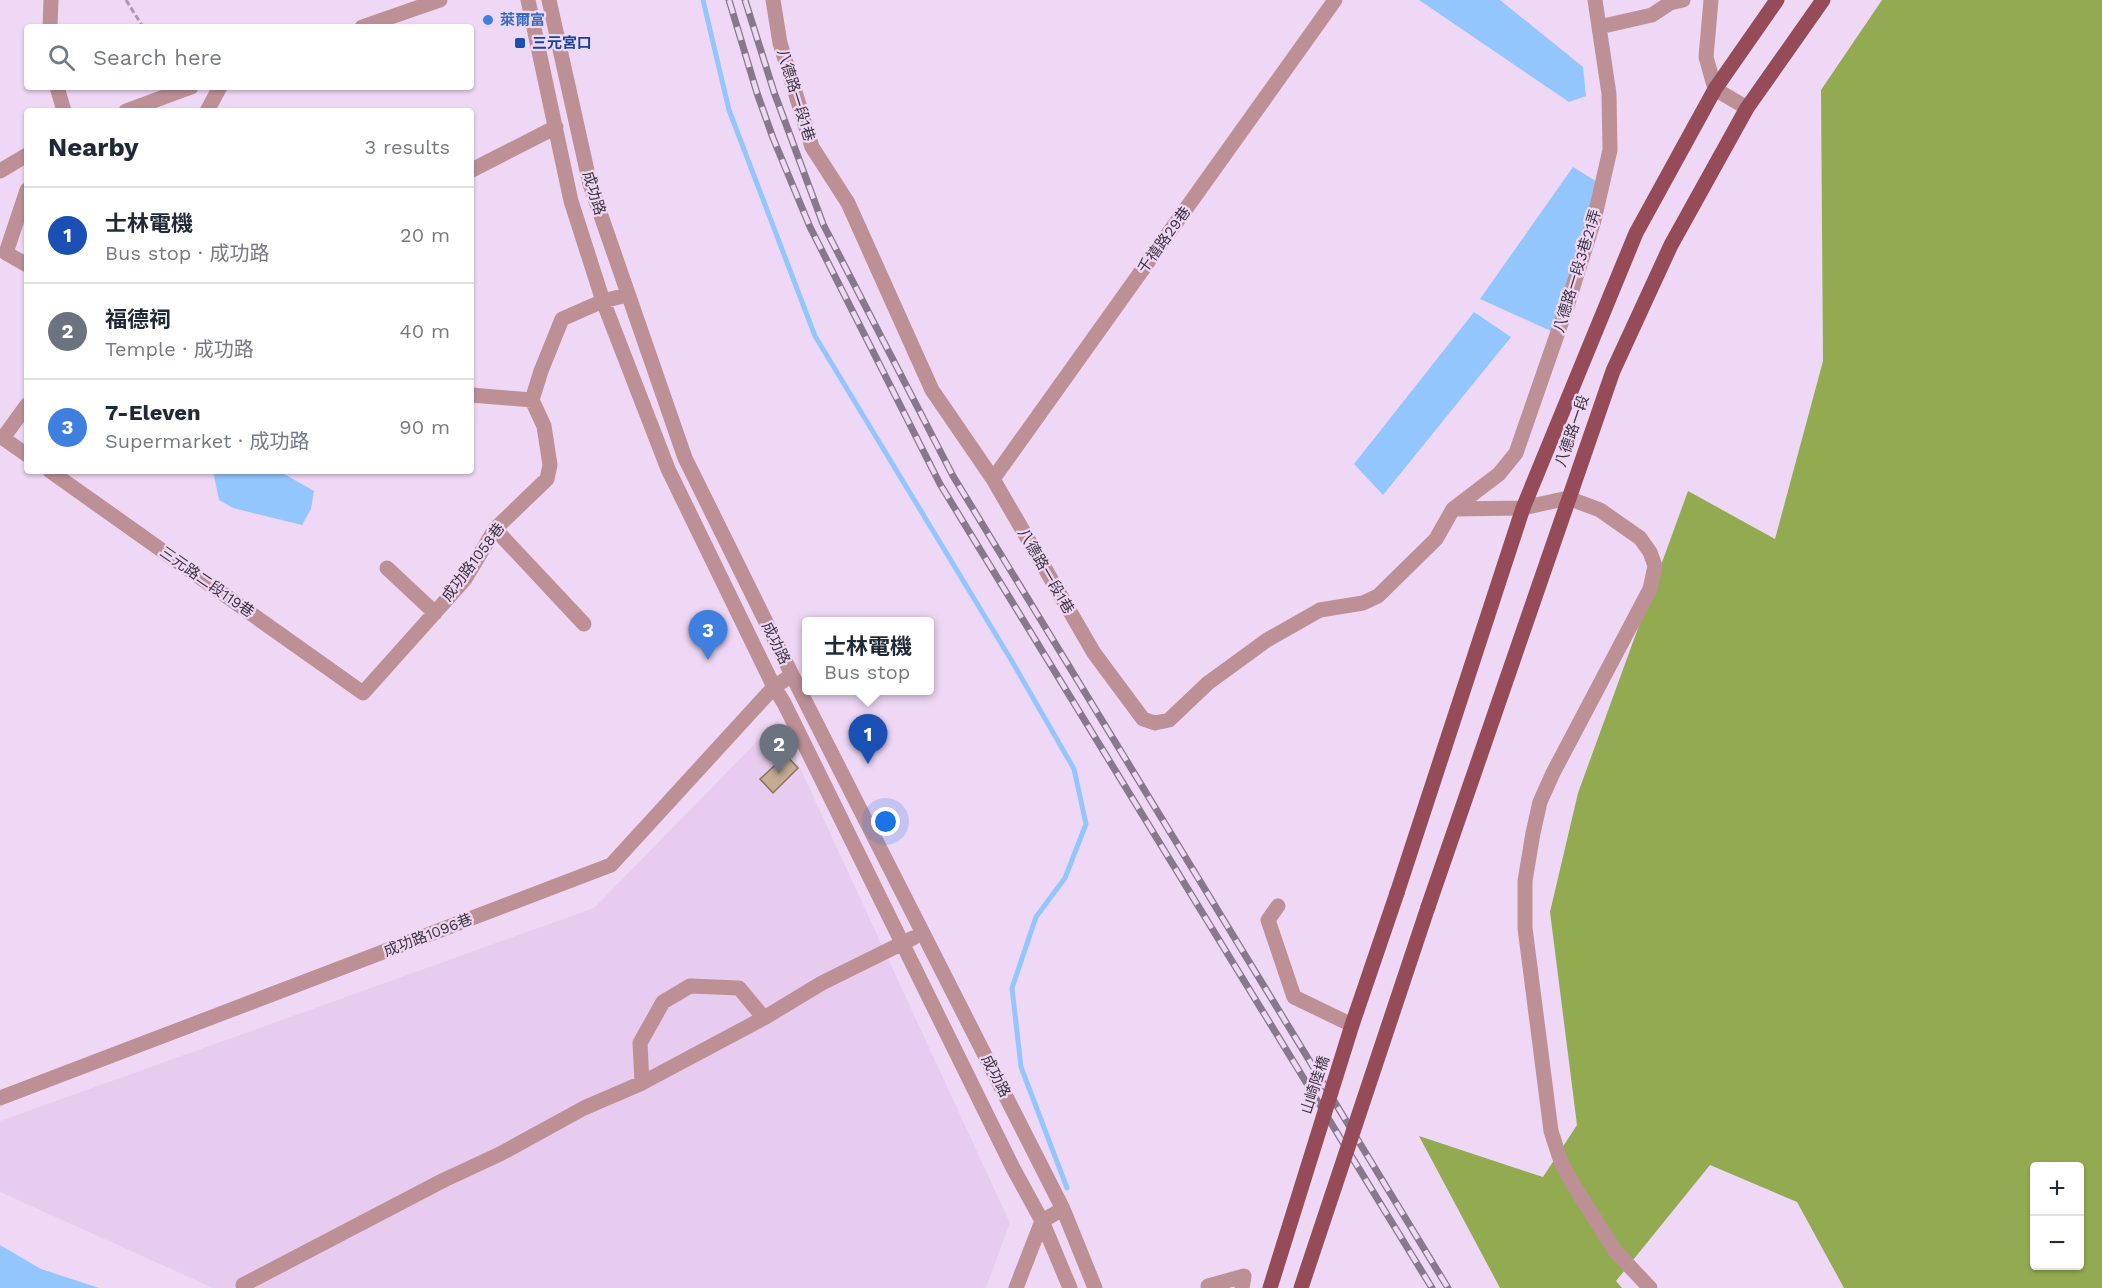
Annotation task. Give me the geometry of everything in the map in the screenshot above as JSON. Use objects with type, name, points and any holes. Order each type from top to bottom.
[{"type":"main road","name":"八德路一段","points":[[1397,893],[1523,508],[1636,233],[1715,89],[1777,0]]},
{"type":"main road","name":"八德路一段","points":[[1301,1288],[1428,907],[1613,371],[1671,245],[1747,108],[1822,0]]},
{"type":"main road","name":"山崎陸橋","points":[[1270,1288],[1352,1025],[1397,893]]},
{"type":"street","points":[[50,24],[51,0]]},
{"type":"street","points":[[371,24],[440,0]]},
{"type":"street","name":"成功路","points":[[528,0],[571,201],[603,301],[668,469],[774,687],[903,942],[1012,1168],[1042,1221],[1070,1288]]},
{"type":"street","name":"成功路","points":[[549,0],[590,184],[627,296],[686,458],[802,695]]},
{"type":"street","name":"八德路一段1巷","points":[[773,0],[780,43],[812,147],[848,203],[932,390],[993,479],[1094,653],[1143,719],[1155,723],[1169,720],[1208,683],[1267,640],[1320,610],[1364,603],[1378,597],[1436,539],[1453,509]]},
{"type":"street","name":"千禧路29巷","points":[[993,479],[1335,0]]},
{"type":"street","name":"八德路一段3巷21弄","points":[[1453,509],[1499,474],[1516,453],[1568,306],[1594,220],[1610,150],[1609,94],[1595,0]]},
{"type":"street","points":[[1599,27],[1652,15],[1670,3],[1683,0]]},
{"type":"street","points":[[1710,0],[1706,57],[1715,89],[1747,108]]},
{"type":"street","points":[[58,90],[63,108]]},
{"type":"street","points":[[134,108],[183,90]]},
{"type":"street","points":[[209,108],[218,90]]},
{"type":"street","points":[[474,169],[556,127]]},
{"type":"street","points":[[0,171],[24,157]]},
{"type":"street","points":[[24,198],[3,254],[24,264]]},
{"type":"street","points":[[474,395],[532,400],[562,319],[603,301],[627,296]]},
{"type":"street","name":"成功路1058巷","points":[[363,693],[465,579],[495,529],[547,479],[550,465],[544,426],[532,400]]},
{"type":"street","points":[[24,409],[2,438],[24,453]]},
{"type":"street","name":"三元路二段119巷","points":[[54,474],[363,693]]},
{"type":"street","points":[[1453,509],[1523,508],[1568,498],[1600,510],[1640,538],[1650,552],[1654,566],[1650,589],[1540,802],[1525,881],[1525,928],[1551,1131],[1561,1162],[1615,1251],[1650,1288]]},
{"type":"street","points":[[495,529],[584,624]]},
{"type":"street","points":[[387,568],[435,613]]},
{"type":"street","name":"成功路1096巷","points":[[0,1098],[611,865],[774,687],[792,675]]},
{"type":"street","name":"成功路","points":[[802,695],[1063,1209],[1095,1288]]},
{"type":"street","points":[[1278,906],[1268,920],[1294,997],[1352,1025]]},
{"type":"street","points":[[243,1285],[444,1180],[500,1154],[584,1108],[642,1083],[764,1018],[822,983],[924,933]]},
{"type":"street","points":[[642,1083],[640,1043],[663,1002],[690,986],[739,988],[764,1018]]},
{"type":"street","points":[[1016,1288],[1042,1221],[1063,1209]]},
{"type":"street","points":[[1208,1286],[1244,1276],[1242,1288]]},
{"type":"path","points":[[126,0],[141,24]]},
{"type":"shaded area","points":[[778,720],[1010,1223],[986,1288],[213,1288],[0,1192],[0,1121],[594,908]]},
{"type":"green space","points":[[1882,0],[2102,0],[2102,1288],[1844,1288],[1797,1202],[1710,1165],[1616,1281],[1622,1288],[1500,1288],[1419,1136],[1543,1177],[1577,1125],[1550,912],[1578,793],[1688,491],[1775,539],[1823,361],[1821,90]]},
{"type":"water","points":[[1419,0],[1500,0],[1583,67],[1586,96],[1569,102]]},
{"type":"water","points":[[1573,167],[1604,186],[1551,331],[1480,299]]},
{"type":"water","points":[[1474,312],[1511,337],[1383,495],[1354,464]]},
{"type":"water","points":[[214,474],[284,474],[314,491],[311,509],[302,525],[233,508],[219,500]]},
{"type":"water","points":[[0,1245],[41,1269],[99,1288],[0,1288]]},
{"type":"building","points":[[786,755],[798,768],[773,793],[760,779]]},
{"type":"waterway","points":[[703,0],[729,110],[815,336],[1013,663],[1074,769],[1086,824],[1065,878],[1036,917],[1012,988],[1021,1067],[1067,1188]]},
{"type":"railway","points":[[729,0],[773,138],[810,227],[940,484],[1432,1288]]},
{"type":"railway","points":[[745,0],[774,92],[823,224],[953,476],[1448,1288]]},
{"type":"place","name":"萊爾富","points":[[488,20]]},
{"type":"place","name":"三元宮口","points":[[520,43]]},
{"type":"place","name":"7-Eleven","points":[[708,660]]},
{"type":"place","name":"士林電機","points":[[868,764]]},
{"type":"place","name":"福德祠","points":[[779,774]]}]
